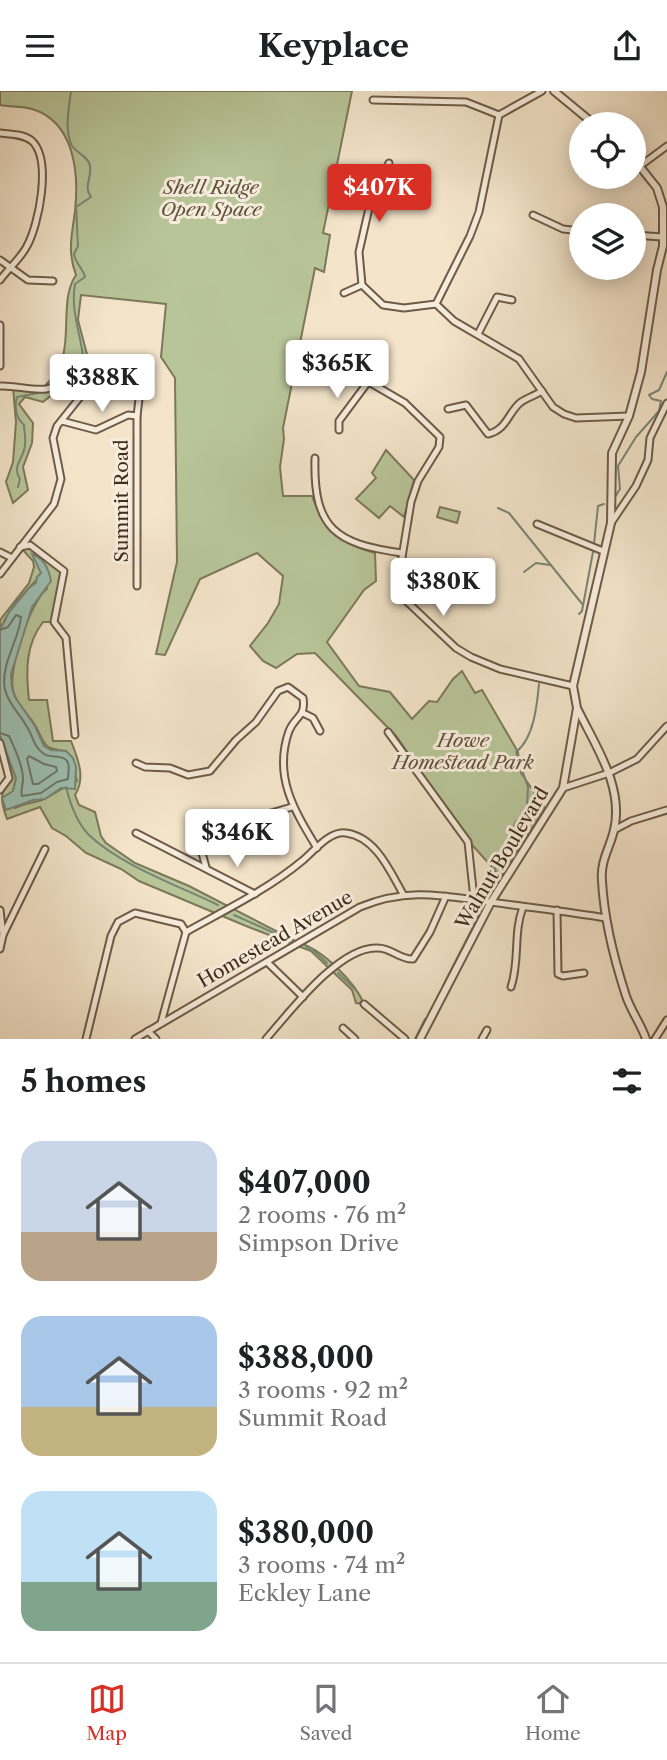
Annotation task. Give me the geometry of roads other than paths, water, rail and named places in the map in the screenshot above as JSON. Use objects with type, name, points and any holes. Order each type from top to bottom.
[{"type":"street","points":[[436,304],[479,212],[499,115],[542,91]]},
{"type":"street","points":[[554,91],[579,112]]},
{"type":"street","points":[[373,100],[466,101],[499,115]]},
{"type":"street","points":[[0,133],[30,139],[38,149],[42,168],[39,217],[27,248],[0,281]]},
{"type":"street","points":[[646,162],[667,146]]},
{"type":"street","points":[[389,163],[372,195],[359,252],[362,285],[383,305],[404,308],[436,304]]},
{"type":"street","name":"Walnut Boulevard","points":[[420,1039],[491,902],[563,788],[577,708],[573,686],[611,523],[612,453],[629,416],[641,372],[663,246],[663,207],[657,188],[646,174]]},
{"type":"street","points":[[533,215],[569,230]]},
{"type":"street","points":[[646,236],[663,237]]},
{"type":"street","points":[[0,260],[28,281],[52,281]]},
{"type":"street","points":[[344,293],[362,285]]},
{"type":"street","points":[[478,334],[497,297],[512,300]]},
{"type":"street","points":[[436,304],[454,321],[519,359],[553,407],[576,418],[629,416]]},
{"type":"street","points":[[0,325],[0,366]]},
{"type":"street","points":[[0,386],[44,389],[60,381],[75,379],[83,383],[85,391],[62,421],[53,438],[61,479],[54,505],[0,574]]},
{"type":"street","points":[[332,379],[368,382],[405,403],[440,437],[439,447],[418,481],[411,502],[398,582],[401,596],[456,648],[471,657],[500,669],[573,686]]},
{"type":"street","points":[[339,430],[339,421],[368,382]]},
{"type":"street","points":[[448,409],[466,405],[488,435],[493,434],[509,419],[519,403],[542,391]]},
{"type":"street","name":"Summit Road","points":[[138,586],[139,399]]},
{"type":"street","points":[[611,523],[636,486],[648,460],[650,438],[667,403]]},
{"type":"street","name":"Summit Road","points":[[62,421],[96,430],[128,415],[137,416]]},
{"type":"street","points":[[315,458],[315,494],[320,509],[332,528],[348,540],[367,548],[402,553]]},
{"type":"street","points":[[537,524],[603,551]]},
{"type":"street","points":[[20,547],[30,545],[64,571],[54,622],[66,638],[75,735]]},
{"type":"street","points":[[0,552],[12,558]]},
{"type":"street","points":[[136,763],[145,767],[170,768],[188,775],[210,771],[236,740],[256,722],[282,688],[288,687],[303,698],[303,713],[291,727],[284,748],[284,776],[292,807],[317,848]]},
{"type":"street","points":[[577,708],[609,773],[615,799],[614,830],[603,860],[601,878],[606,918],[626,998],[646,1039]]},
{"type":"street","points":[[303,713],[313,718],[320,731]]},
{"type":"street","points":[[563,788],[609,773],[638,759],[667,726]]},
{"type":"street","points":[[388,732],[468,842],[474,898]]},
{"type":"street","points":[[0,743],[9,778],[0,790]]},
{"type":"street","points":[[206,867],[199,843],[237,823],[292,807]]},
{"type":"street","points":[[614,830],[631,821],[667,810]]},
{"type":"street","points":[[161,1023],[186,932],[255,894],[341,832],[365,840],[374,848],[403,894]]},
{"type":"street","points":[[136,834],[255,894]]},
{"type":"street","points":[[0,949],[3,935],[45,849]]},
{"type":"street","name":"Homestead Avenue","points":[[135,1039],[360,907],[403,894],[474,898],[606,918]]},
{"type":"street","points":[[266,1039],[330,968],[376,947],[408,960],[414,959],[446,896]]},
{"type":"street","points":[[511,987],[515,975],[516,927],[523,907]]},
{"type":"street","points":[[0,910],[3,935]]},
{"type":"street","points":[[557,910],[558,974],[563,976],[584,972]]},
{"type":"street","points":[[86,1039],[111,936],[117,922],[135,913],[181,924],[186,932]]},
{"type":"street","points":[[267,961],[303,997]]},
{"type":"street","points":[[364,1004],[405,1039]]},
{"type":"street","points":[[654,1039],[667,1020]]},
{"type":"street","points":[[343,1028],[355,1039]]},
{"type":"street","points":[[482,1039],[487,1030]]},
{"type":"street","points":[[148,1031],[156,1039]]},
{"type":"water","points":[[32,554],[40,558],[45,565],[51,581],[32,607],[11,674],[12,688],[44,746],[51,750],[66,751],[73,758],[76,767],[75,789],[61,788],[45,799],[33,800],[6,810],[2,798],[13,791],[16,778],[0,735],[0,630],[9,612],[36,583],[41,573]]},
{"type":"waterway","points":[[69,374],[84,364],[74,294],[75,284],[85,277],[74,254],[78,246],[76,207],[91,197],[88,189],[89,163],[72,146],[68,133],[71,91]]},
{"type":"waterway","points":[[615,497],[620,489],[618,466],[636,437],[659,411],[661,401],[652,399],[649,395],[659,390],[667,372]]},
{"type":"waterway","points":[[18,487],[20,479],[17,470],[25,439],[24,425],[16,412],[17,397],[43,392]]},
{"type":"waterway","points":[[594,544],[598,506],[604,504]]},
{"type":"waterway","points":[[498,508],[509,513],[583,605]]},
{"type":"waterway","points":[[579,614],[582,611],[593,552]]},
{"type":"waterway","points":[[524,572],[536,563],[550,565]]},
{"type":"waterway","points":[[490,896],[493,889],[492,875],[515,823],[527,807],[528,787],[516,752],[531,730],[539,684]]},
{"type":"waterway","points":[[66,787],[81,825],[102,846],[133,865],[218,905]]},
{"type":"waterway","points":[[443,986],[482,909]]},
{"type":"waterway","points":[[234,915],[292,941]]},
{"type":"waterway","points":[[306,947],[327,963]]},
{"type":"waterway","points":[[338,973],[356,990]]},
{"type":"waterway","points":[[429,1014],[440,992]]},
{"type":"waterway","points":[[415,1039],[425,1019]]},
{"type":"park label","name":"Shell Ridge Open Space","points":[[211,198]]},
{"type":"park label","name":"Howe Homestead Park","points":[[463,751]]}]
